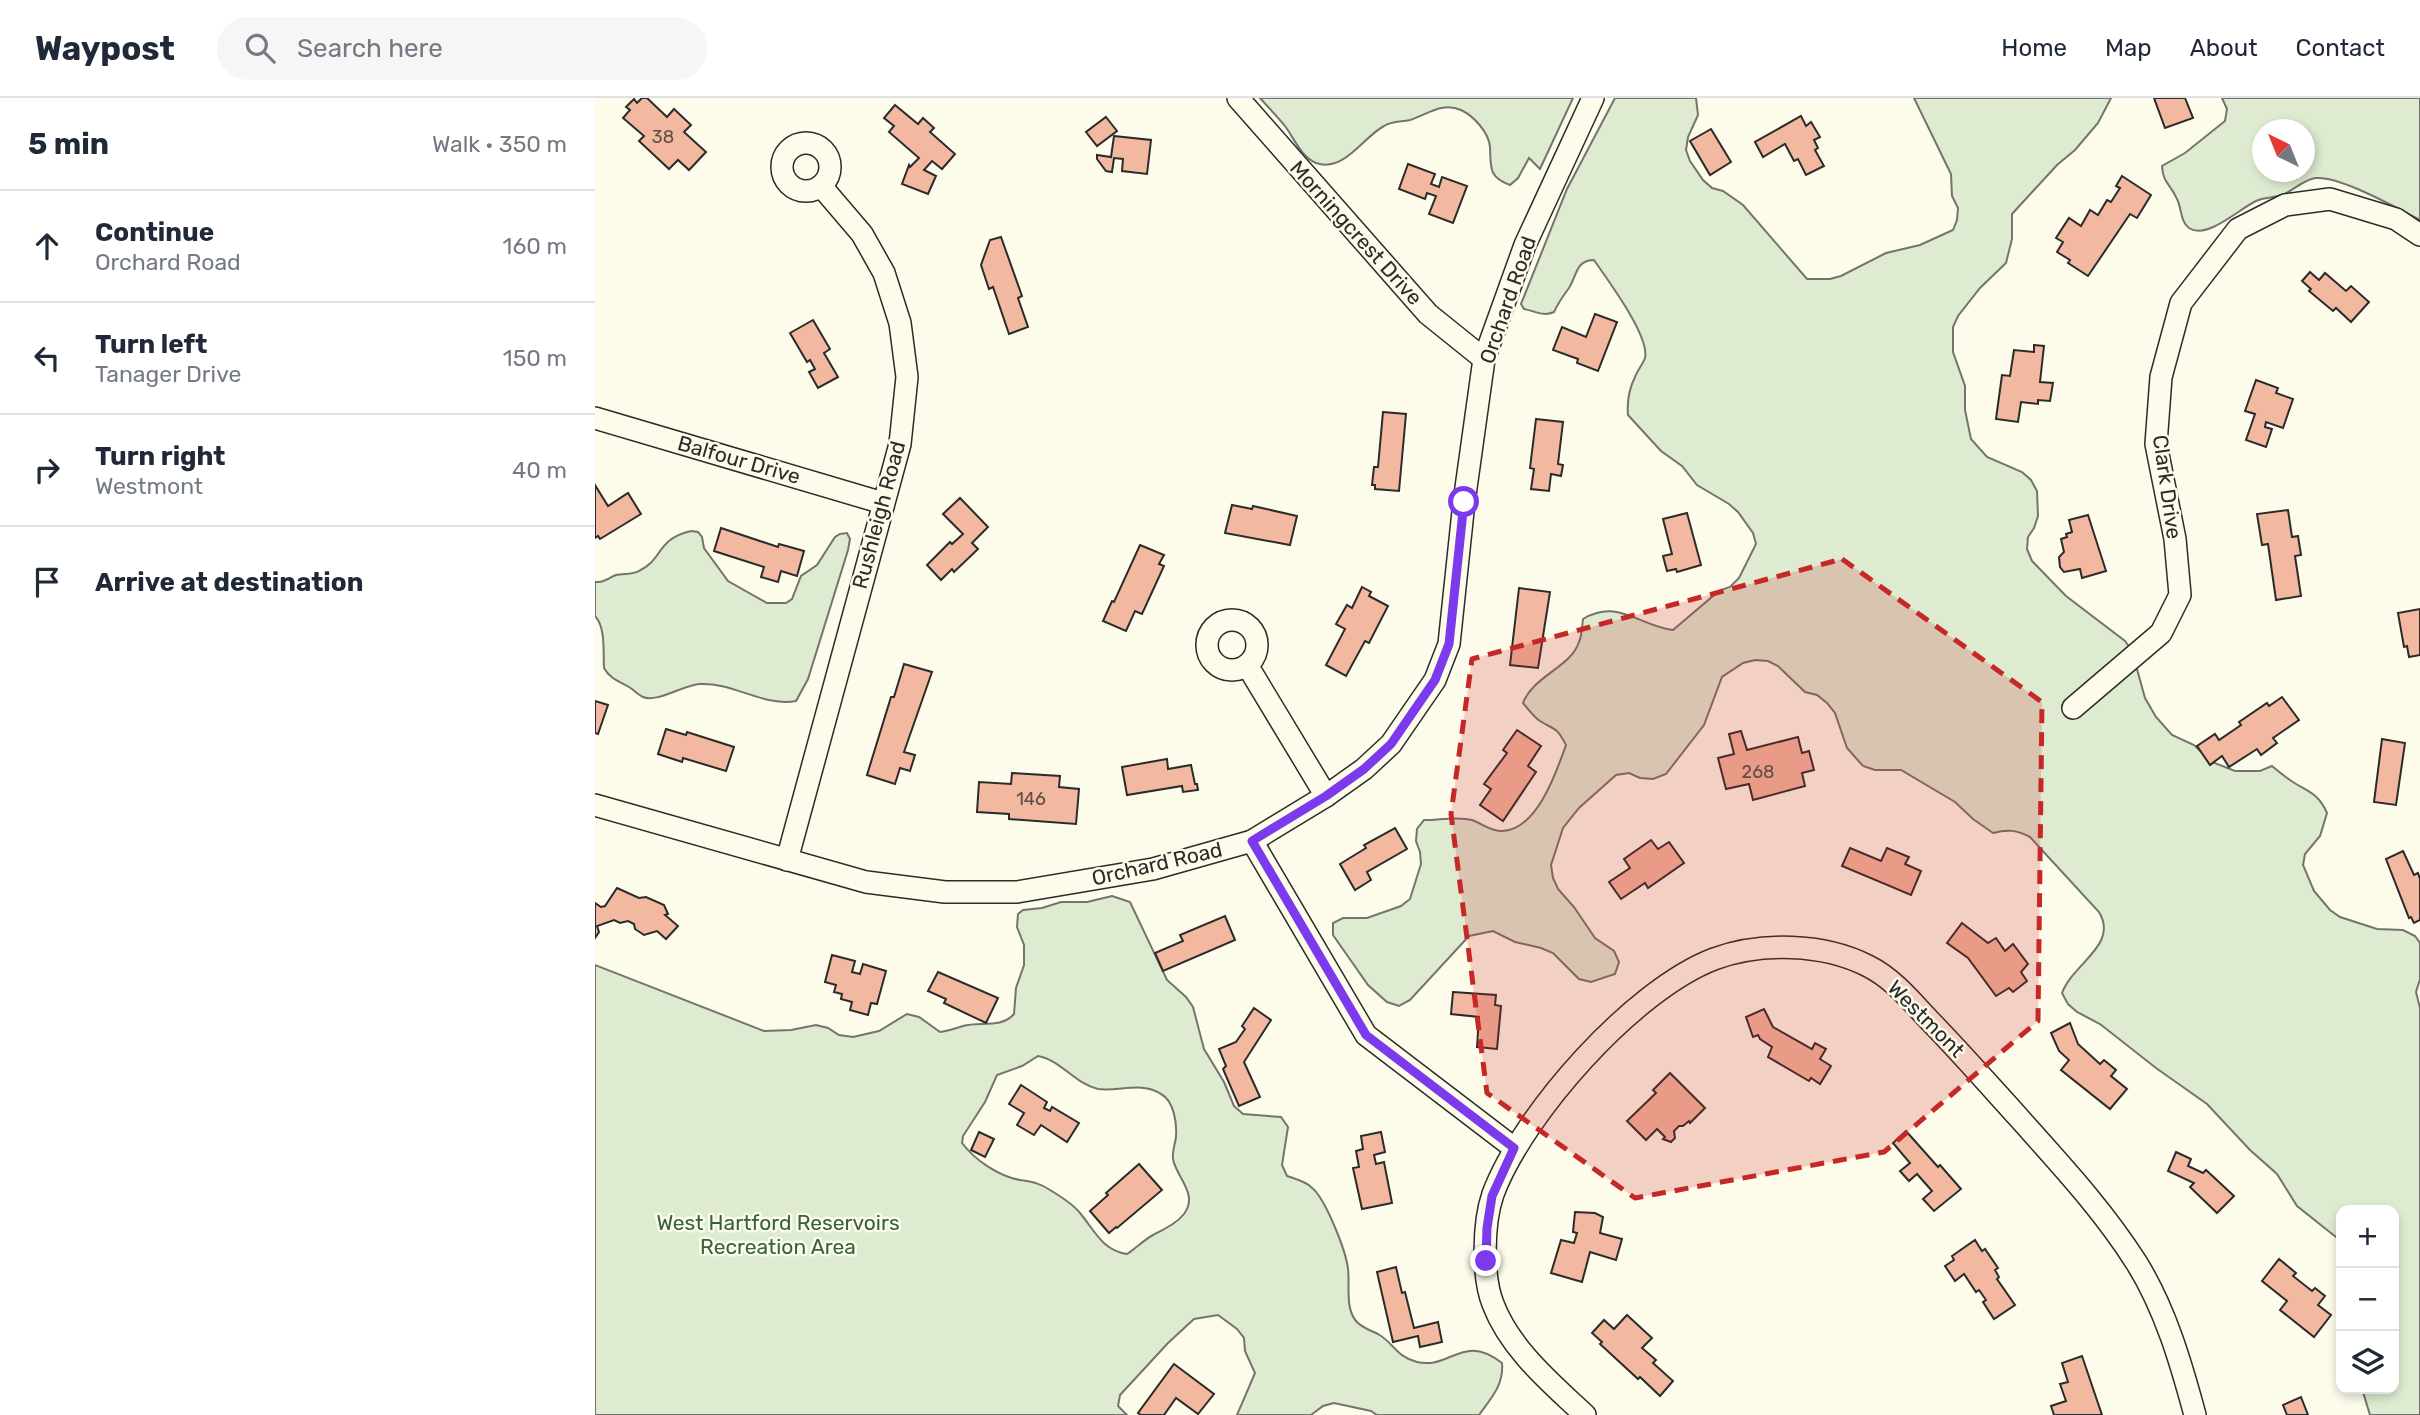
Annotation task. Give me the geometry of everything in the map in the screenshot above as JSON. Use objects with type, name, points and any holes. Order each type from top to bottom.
[{"type":"street","name":"Morningcrest Drive","points":[[1238,98],[1428,314],[1484,359]]},
{"type":"street","name":"Orchard Road","points":[[595,804],[866,882],[945,892],[1017,892],[1153,869],[1252,841],[1326,796],[1364,769],[1391,744],[1435,680],[1449,644],[1464,502],[1484,359],[1525,245],[1593,98]]},
{"type":"street","name":"Rushleigh Road","points":[[787,860],[901,444],[907,377],[900,323],[884,273],[862,234],[821,186]]},
{"type":"street","name":"Clark Drive","points":[[2073,708],[2161,633],[2179,595],[2175,539],[2156,444],[2161,377],[2181,303],[2238,229],[2285,205],[2330,199],[2396,219],[2420,235]]},
{"type":"street","name":"Balfour Drive","points":[[595,418],[883,503]]},
{"type":"street","points":[[1247,665],[1326,796]]},
{"type":"street","points":[[1252,841],[1366,1035],[1514,1148]]},
{"type":"street","name":"Westmont","points":[[1585,1415],[1542,1376],[1507,1332],[1492,1303],[1486,1261],[1492,1196],[1514,1148],[1560,1084],[1635,1009],[1674,980],[1714,960],[1753,949],[1790,947],[1846,957],[1868,966],[1895,983],[1963,1056],[2106,1220],[2137,1264],[2163,1317],[2179,1359],[2195,1415]]},
{"type":"highlighted area","points":[[1842,559],[2042,702],[2038,1021],[1884,1152],[1635,1198],[1487,1093],[1451,814],[1472,659]]},
{"type":"green space","points":[[1260,98],[1573,98],[1540,169],[1529,158],[1518,178],[1510,185],[1494,175],[1489,142],[1484,131],[1461,110],[1441,108],[1410,120],[1387,124],[1344,159],[1326,165],[1316,163],[1306,156],[1285,126]]},
{"type":"green space","points":[[1615,98],[1696,98],[1698,115],[1688,137],[1686,150],[1703,180],[1743,205],[1807,279],[1830,279],[1886,253],[1920,245],[1953,230],[1958,208],[1952,196],[1951,174],[1914,98],[2111,98],[2098,123],[2075,150],[2057,165],[2012,214],[2012,239],[2006,263],[1980,288],[1958,316],[1953,327],[1953,352],[1965,386],[1965,410],[1971,439],[1987,457],[2022,472],[2031,480],[2037,491],[2038,516],[2028,537],[2027,549],[2032,561],[2066,596],[2125,641],[2132,651],[2145,698],[2156,717],[2172,735],[2194,745],[2212,762],[2235,771],[2260,771],[2272,766],[2316,796],[2327,813],[2320,836],[2305,854],[2303,865],[2314,891],[2330,910],[2340,917],[2377,929],[2403,930],[2415,936],[2420,943],[2420,979],[2416,992],[2420,1008],[2420,1415],[2370,1415],[2364,1394],[2399,1394],[2399,1205],[2336,1205],[2336,1237],[2297,1206],[2277,1174],[2250,1150],[2207,1104],[2100,1024],[2068,1004],[2062,993],[2075,972],[2099,944],[2104,924],[2099,912],[2030,837],[2012,831],[1993,833],[1955,802],[1901,770],[1875,770],[1863,766],[1847,748],[1835,713],[1827,703],[1817,695],[1805,692],[1778,666],[1768,661],[1743,663],[1722,677],[1704,725],[1666,774],[1653,779],[1640,778],[1629,773],[1616,775],[1579,808],[1563,828],[1551,865],[1553,878],[1558,889],[1595,938],[1614,951],[1619,962],[1615,974],[1591,982],[1579,979],[1553,953],[1515,942],[1493,931],[1469,936],[1410,1000],[1399,1006],[1387,1002],[1368,985],[1333,935],[1333,923],[1343,918],[1367,918],[1401,906],[1410,899],[1421,864],[1416,841],[1417,829],[1424,820],[1467,819],[1502,831],[1514,828],[1535,811],[1551,784],[1566,745],[1558,732],[1538,719],[1523,703],[1535,686],[1575,651],[1581,636],[1583,619],[1596,613],[1618,612],[1673,630],[1719,591],[1730,587],[1739,578],[1756,544],[1753,533],[1738,512],[1697,485],[1682,466],[1661,451],[1628,415],[1630,391],[1645,358],[1645,348],[1626,308],[1594,260],[1580,265],[1554,312],[1539,313],[1524,309],[1521,304],[1567,189]]},
{"type":"green space","points":[[2222,98],[2420,98],[2420,220],[2354,187],[2315,178],[2315,119],[2252,119],[2252,182],[2305,182],[2282,195],[2256,201],[2214,227],[2196,231],[2189,228],[2184,222],[2175,194],[2164,177],[2162,166],[2185,153],[2225,121],[2227,109]]},
{"type":"green space","points":[[691,531],[698,532],[702,537],[704,548],[728,581],[767,603],[786,603],[792,599],[801,576],[817,565],[835,537],[847,533],[850,539],[848,550],[808,679],[796,701],[772,701],[712,684],[686,687],[649,698],[641,696],[609,675],[604,668],[602,634],[595,616],[595,582],[639,571],[652,561],[671,539]]},
{"type":"green space","name":"West Hartford Reservoirs Recreation Area","points":[[1112,896],[1130,902],[1167,980],[1193,1007],[1204,1049],[1224,1082],[1234,1106],[1243,1114],[1281,1117],[1288,1127],[1282,1165],[1287,1176],[1306,1183],[1317,1193],[1328,1213],[1346,1261],[1350,1310],[1356,1321],[1378,1334],[1399,1353],[1417,1362],[1429,1363],[1467,1351],[1477,1351],[1489,1354],[1502,1363],[1499,1385],[1479,1415],[1377,1415],[1371,1411],[1334,1403],[1323,1406],[1311,1415],[1237,1415],[1255,1373],[1245,1351],[1244,1338],[1237,1329],[1218,1315],[1194,1319],[1120,1395],[1118,1406],[1127,1415],[595,1415],[595,965],[764,1031],[791,1030],[816,1025],[839,1035],[853,1037],[879,1031],[907,1014],[919,1017],[940,1032],[970,1025],[1003,1022],[1014,1014],[1016,988],[1024,965],[1024,945],[1017,927],[1018,914],[1023,910],[1061,902],[1087,902]],"holes":[[[1038,1056],[1046,1058],[1090,1086],[1106,1090],[1154,1090],[1165,1097],[1172,1107],[1176,1131],[1173,1159],[1188,1193],[1188,1207],[1177,1221],[1127,1254],[1105,1244],[1077,1210],[1062,1198],[1039,1184],[995,1171],[962,1143],[963,1136],[985,1102],[997,1075],[1022,1066]]]},
{"type":"building","points":[[642,98],[647,98],[667,117],[674,109],[691,125],[684,132],[706,152],[689,170],[678,160],[669,169],[639,141],[644,136],[623,118],[630,110],[626,107],[634,99],[637,103]]},
{"type":"building","points":[[2154,98],[2185,98],[2193,118],[2165,128]]},
{"type":"building","points":[[895,105],[918,124],[923,118],[934,128],[930,132],[955,154],[942,169],[932,161],[924,170],[936,176],[928,194],[902,184],[909,165],[910,167],[919,158],[889,132],[894,126],[884,118]]},
{"type":"building","points":[[1801,116],[1806,126],[1811,122],[1820,137],[1814,140],[1818,148],[1815,150],[1824,166],[1806,175],[1798,159],[1794,161],[1785,144],[1763,157],[1755,142]]},
{"type":"building","points":[[1106,117],[1117,131],[1097,146],[1086,132]]},
{"type":"building","points":[[1711,129],[1731,162],[1710,175],[1690,141]]},
{"type":"building","points":[[1114,136],[1151,140],[1147,174],[1122,171],[1123,159],[1114,158],[1112,172],[1106,171],[1097,155],[1111,157]]},
{"type":"building","points":[[1408,164],[1435,174],[1431,184],[1439,187],[1442,177],[1467,186],[1453,223],[1429,214],[1436,196],[1427,193],[1425,199],[1399,189]]},
{"type":"building","points":[[2122,176],[2151,195],[2137,218],[2130,214],[2088,276],[2057,252],[2063,242],[2056,238],[2069,218],[2081,226],[2090,210],[2098,215],[2107,200],[2111,202],[2120,188],[2116,186]]},
{"type":"building","points":[[1001,237],[1022,296],[1018,298],[1028,327],[1009,334],[993,287],[989,289],[981,265],[990,240]]},
{"type":"building","points":[[2310,272],[2319,280],[2325,273],[2346,291],[2351,286],[2369,302],[2351,322],[2336,308],[2333,311],[2309,291],[2311,289],[2302,281]]},
{"type":"building","points":[[1595,314],[1617,322],[1598,371],[1577,363],[1578,359],[1553,350],[1562,327],[1586,337]]},
{"type":"building","points":[[813,320],[830,349],[824,353],[838,377],[818,388],[809,372],[815,369],[810,360],[807,362],[790,333]]},
{"type":"building","points":[[2034,345],[2044,346],[2040,382],[2053,383],[2050,401],[2038,400],[2038,404],[2021,402],[2018,422],[1996,419],[2002,375],[2010,376],[2014,350],[2034,352]]},
{"type":"building","points":[[2256,380],[2278,388],[2276,393],[2293,399],[2283,428],[2266,422],[2265,427],[2272,429],[2266,447],[2246,440],[2255,414],[2245,411]]},
{"type":"building","points":[[1383,412],[1406,414],[1399,491],[1375,489],[1375,485],[1372,485],[1374,467],[1378,467]]},
{"type":"building","points":[[1536,419],[1563,422],[1558,464],[1563,465],[1561,476],[1551,474],[1549,491],[1531,489],[1534,469],[1530,468]]},
{"type":"building","points":[[595,485],[608,506],[628,493],[641,514],[600,539],[598,536],[595,538]]},
{"type":"building","points":[[960,498],[988,527],[972,543],[978,549],[954,572],[952,569],[941,580],[927,565],[950,542],[952,544],[963,534],[943,514]]},
{"type":"building","points":[[1232,505],[1252,509],[1253,506],[1297,516],[1290,545],[1225,533]]},
{"type":"building","points":[[2288,510],[2292,537],[2298,536],[2301,555],[2295,556],[2301,596],[2276,600],[2268,544],[2262,545],[2257,514]]},
{"type":"building","points":[[1687,513],[1701,565],[1677,572],[1676,569],[1667,571],[1663,556],[1672,554],[1663,519]]},
{"type":"building","points":[[2088,515],[2106,571],[2082,578],[2080,569],[2064,572],[2060,567],[2059,557],[2064,552],[2061,539],[2072,532],[2069,520]]},
{"type":"building","points":[[721,528],[778,547],[779,544],[804,551],[797,576],[781,571],[778,582],[761,577],[764,567],[714,551]]},
{"type":"building","points":[[1140,545],[1164,555],[1159,564],[1164,566],[1142,614],[1135,611],[1126,631],[1103,621]]},
{"type":"building","points":[[1362,587],[1371,592],[1369,596],[1388,606],[1369,643],[1365,641],[1346,676],[1326,665],[1345,629],[1336,624],[1347,605],[1352,608]]},
{"type":"building","points":[[1519,588],[1550,592],[1538,668],[1510,665]]},
{"type":"building","points":[[2420,609],[2420,655],[2409,657],[2407,646],[2404,647],[2398,613]]},
{"type":"building","points":[[904,664],[932,672],[904,752],[915,755],[910,771],[900,768],[895,784],[867,775]]},
{"type":"building","points":[[2282,697],[2299,720],[2273,738],[2277,743],[2261,755],[2257,749],[2229,767],[2222,756],[2210,765],[2197,746],[2215,734],[2219,740],[2241,725],[2239,722],[2267,703],[2269,706]]},
{"type":"building","points":[[595,701],[608,705],[598,734],[595,733]]},
{"type":"building","points":[[666,729],[686,735],[687,732],[734,747],[726,771],[683,758],[682,762],[658,754]]},
{"type":"building","points":[[1517,730],[1541,746],[1528,766],[1536,772],[1503,821],[1480,805],[1491,789],[1484,784],[1507,753],[1503,750]]},
{"type":"building","points":[[1741,731],[1747,750],[1798,737],[1802,753],[1809,751],[1814,770],[1802,773],[1805,786],[1753,800],[1749,784],[1726,789],[1718,758],[1734,754],[1729,734]]},
{"type":"building","points":[[2382,739],[2405,743],[2396,805],[2374,802]]},
{"type":"building","points":[[1167,759],[1168,769],[1191,765],[1198,790],[1183,792],[1182,786],[1127,795],[1122,767]]},
{"type":"building","points":[[1012,773],[1060,776],[1059,787],[1079,789],[1076,824],[1009,819],[1009,814],[977,812],[979,782],[1011,784]]},
{"type":"building","points":[[1395,828],[1407,849],[1367,872],[1371,880],[1355,890],[1340,864],[1366,848],[1364,845]]},
{"type":"building","points":[[1651,840],[1658,849],[1669,842],[1684,863],[1648,888],[1645,883],[1621,899],[1609,882],[1630,868],[1624,859]]},
{"type":"building","points":[[1850,848],[1881,861],[1887,848],[1909,857],[1905,864],[1921,871],[1911,895],[1842,866]]},
{"type":"building","points":[[2403,851],[2414,875],[2418,873],[2420,879],[2420,920],[2414,923],[2411,917],[2409,918],[2386,859]]},
{"type":"building","points":[[617,888],[664,905],[668,914],[665,915],[678,926],[666,939],[657,931],[644,935],[628,921],[620,923],[614,920],[597,926],[599,932],[595,938],[595,903],[601,907],[605,906]]},
{"type":"building","points":[[1225,916],[1235,940],[1163,971],[1155,953],[1183,941],[1180,935]]},
{"type":"building","points":[[1962,923],[1988,943],[1996,938],[2005,951],[2013,944],[2028,964],[2021,972],[2027,981],[2013,992],[2009,988],[1996,996],[1968,958],[1947,943]]},
{"type":"building","points":[[832,955],[855,961],[852,972],[860,974],[863,964],[886,971],[877,1004],[871,1003],[868,1015],[850,1010],[852,1002],[841,999],[842,994],[834,992],[836,985],[825,982]]},
{"type":"building","points":[[938,972],[998,998],[986,1023],[944,1003],[946,999],[928,991]]},
{"type":"building","points":[[1453,992],[1496,995],[1495,1005],[1501,1006],[1497,1049],[1477,1047],[1479,1017],[1451,1014]]},
{"type":"building","points":[[1254,1008],[1271,1020],[1244,1062],[1260,1097],[1239,1106],[1223,1069],[1226,1066],[1219,1049],[1236,1042],[1245,1029],[1242,1026]]},
{"type":"building","points":[[1764,1009],[1773,1027],[1812,1049],[1815,1043],[1826,1049],[1820,1059],[1831,1066],[1820,1084],[1811,1078],[1809,1081],[1768,1057],[1772,1047],[1758,1035],[1753,1037],[1746,1017]]},
{"type":"building","points":[[2070,1023],[2078,1044],[2100,1064],[2104,1060],[2116,1070],[2111,1076],[2127,1089],[2110,1109],[2061,1070],[2069,1060],[2059,1051],[2051,1033]]},
{"type":"building","points":[[1670,1073],[1705,1108],[1690,1123],[1689,1121],[1679,1126],[1674,1131],[1675,1138],[1671,1142],[1663,1139],[1665,1137],[1657,1129],[1646,1140],[1627,1121],[1656,1093],[1653,1090]]},
{"type":"building","points":[[1021,1085],[1047,1102],[1044,1108],[1050,1111],[1052,1107],[1079,1123],[1067,1142],[1041,1125],[1034,1135],[1017,1125],[1024,1113],[1009,1104]]},
{"type":"building","points":[[1906,1131],[1961,1189],[1934,1211],[1923,1199],[1932,1191],[1917,1174],[1909,1181],[1900,1171],[1910,1163],[1893,1143]]},
{"type":"building","points":[[979,1132],[994,1139],[985,1157],[971,1150]]},
{"type":"building","points":[[1381,1132],[1385,1152],[1374,1155],[1376,1164],[1384,1162],[1392,1203],[1362,1209],[1353,1168],[1359,1167],[1356,1151],[1363,1149],[1361,1136]]},
{"type":"building","points":[[2176,1152],[2191,1159],[2188,1166],[2203,1173],[2206,1170],[2234,1196],[2217,1213],[2190,1187],[2194,1183],[2168,1171]]},
{"type":"building","points":[[1139,1164],[1162,1190],[1109,1233],[1090,1211]]},
{"type":"building","points":[[1575,1212],[1595,1213],[1603,1217],[1600,1233],[1622,1239],[1616,1260],[1590,1252],[1582,1282],[1551,1273],[1561,1240],[1574,1243],[1577,1233],[1573,1232]]},
{"type":"building","points":[[1975,1240],[1998,1268],[1995,1270],[1999,1277],[1997,1279],[2015,1305],[1994,1319],[1979,1290],[1976,1292],[1964,1274],[1955,1281],[1945,1266],[1954,1260],[1952,1256]]},
{"type":"building","points":[[2279,1259],[2296,1273],[2293,1276],[2312,1291],[2315,1288],[2325,1296],[2318,1305],[2331,1315],[2314,1337],[2280,1310],[2287,1301],[2262,1281]]},
{"type":"building","points":[[1396,1267],[1414,1328],[1438,1322],[1442,1342],[1420,1347],[1418,1336],[1393,1342],[1377,1272]]},
{"type":"building","points":[[1627,1315],[1652,1338],[1642,1348],[1656,1360],[1653,1363],[1673,1381],[1660,1396],[1600,1344],[1602,1342],[1592,1333],[1604,1320],[1614,1329]]},
{"type":"building","points":[[2082,1356],[2102,1415],[2054,1415],[2051,1406],[2066,1401],[2060,1384],[2068,1382],[2062,1363]]},
{"type":"building","points":[[1174,1364],[1214,1394],[1198,1414],[1176,1398],[1164,1415],[1138,1413]]},
{"type":"building","points":[[2301,1397],[2308,1415],[2287,1415],[2283,1405]]},
{"type":"route","points":[[1464,502],[1449,644],[1435,680],[1391,744],[1364,769],[1326,796],[1252,841],[1366,1035],[1514,1148],[1492,1196],[1486,1261]]}]
